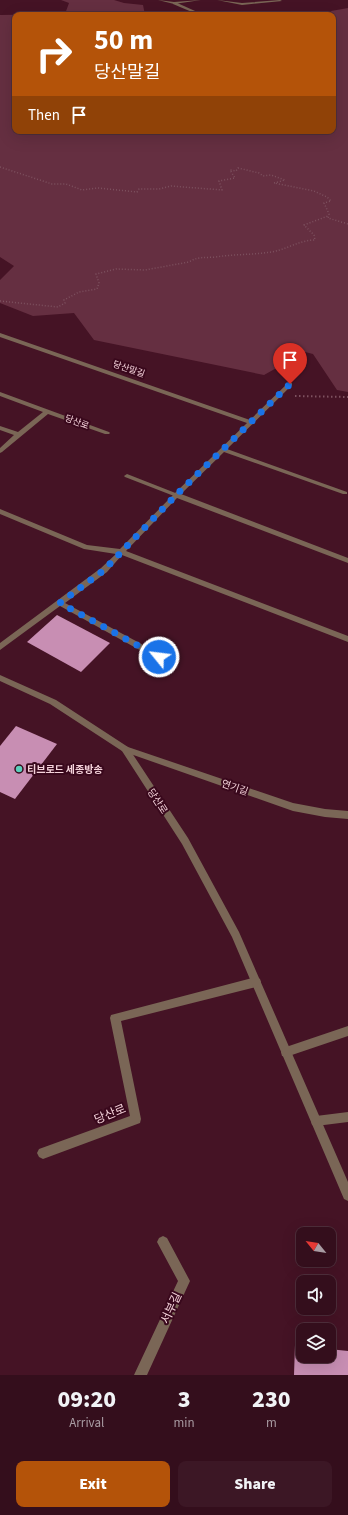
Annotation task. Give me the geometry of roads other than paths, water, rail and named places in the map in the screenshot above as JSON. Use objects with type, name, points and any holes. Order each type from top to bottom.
[{"type":"street","points":[[160,0],[175,2],[199,0]]},
{"type":"street","points":[[219,0],[242,4],[280,1]]},
{"type":"street","points":[[175,2],[196,12]]},
{"type":"street","name":"당산말길","points":[[0,335],[251,422]]},
{"type":"street","points":[[0,647],[104,570],[176,495],[290,384]]},
{"type":"street","name":"당산로","points":[[0,394],[107,433]]},
{"type":"street","points":[[0,451],[47,411]]},
{"type":"street","points":[[0,428],[18,435]]},
{"type":"street","points":[[223,450],[345,493]]},
{"type":"street","points":[[127,476],[348,561]]},
{"type":"street","points":[[0,512],[86,547],[121,552],[348,639]]},
{"type":"street","points":[[60,603],[159,657]]},
{"type":"street","name":"당산로","points":[[0,678],[53,702],[125,749],[185,842],[236,934],[348,1195]]},
{"type":"street","name":"연기길","points":[[125,749],[293,807],[325,813],[348,815]]},
{"type":"street","name":"당산로","points":[[43,1153],[136,1119],[115,1018],[256,982]]},
{"type":"street","points":[[286,1052],[348,1031]]},
{"type":"street","points":[[316,1121],[348,1117]]},
{"type":"street","name":"서부길","points":[[140,1375],[184,1281],[163,1242]]},
{"type":"place","name":"티브로드 세종방송","points":[[19,769]]}]
